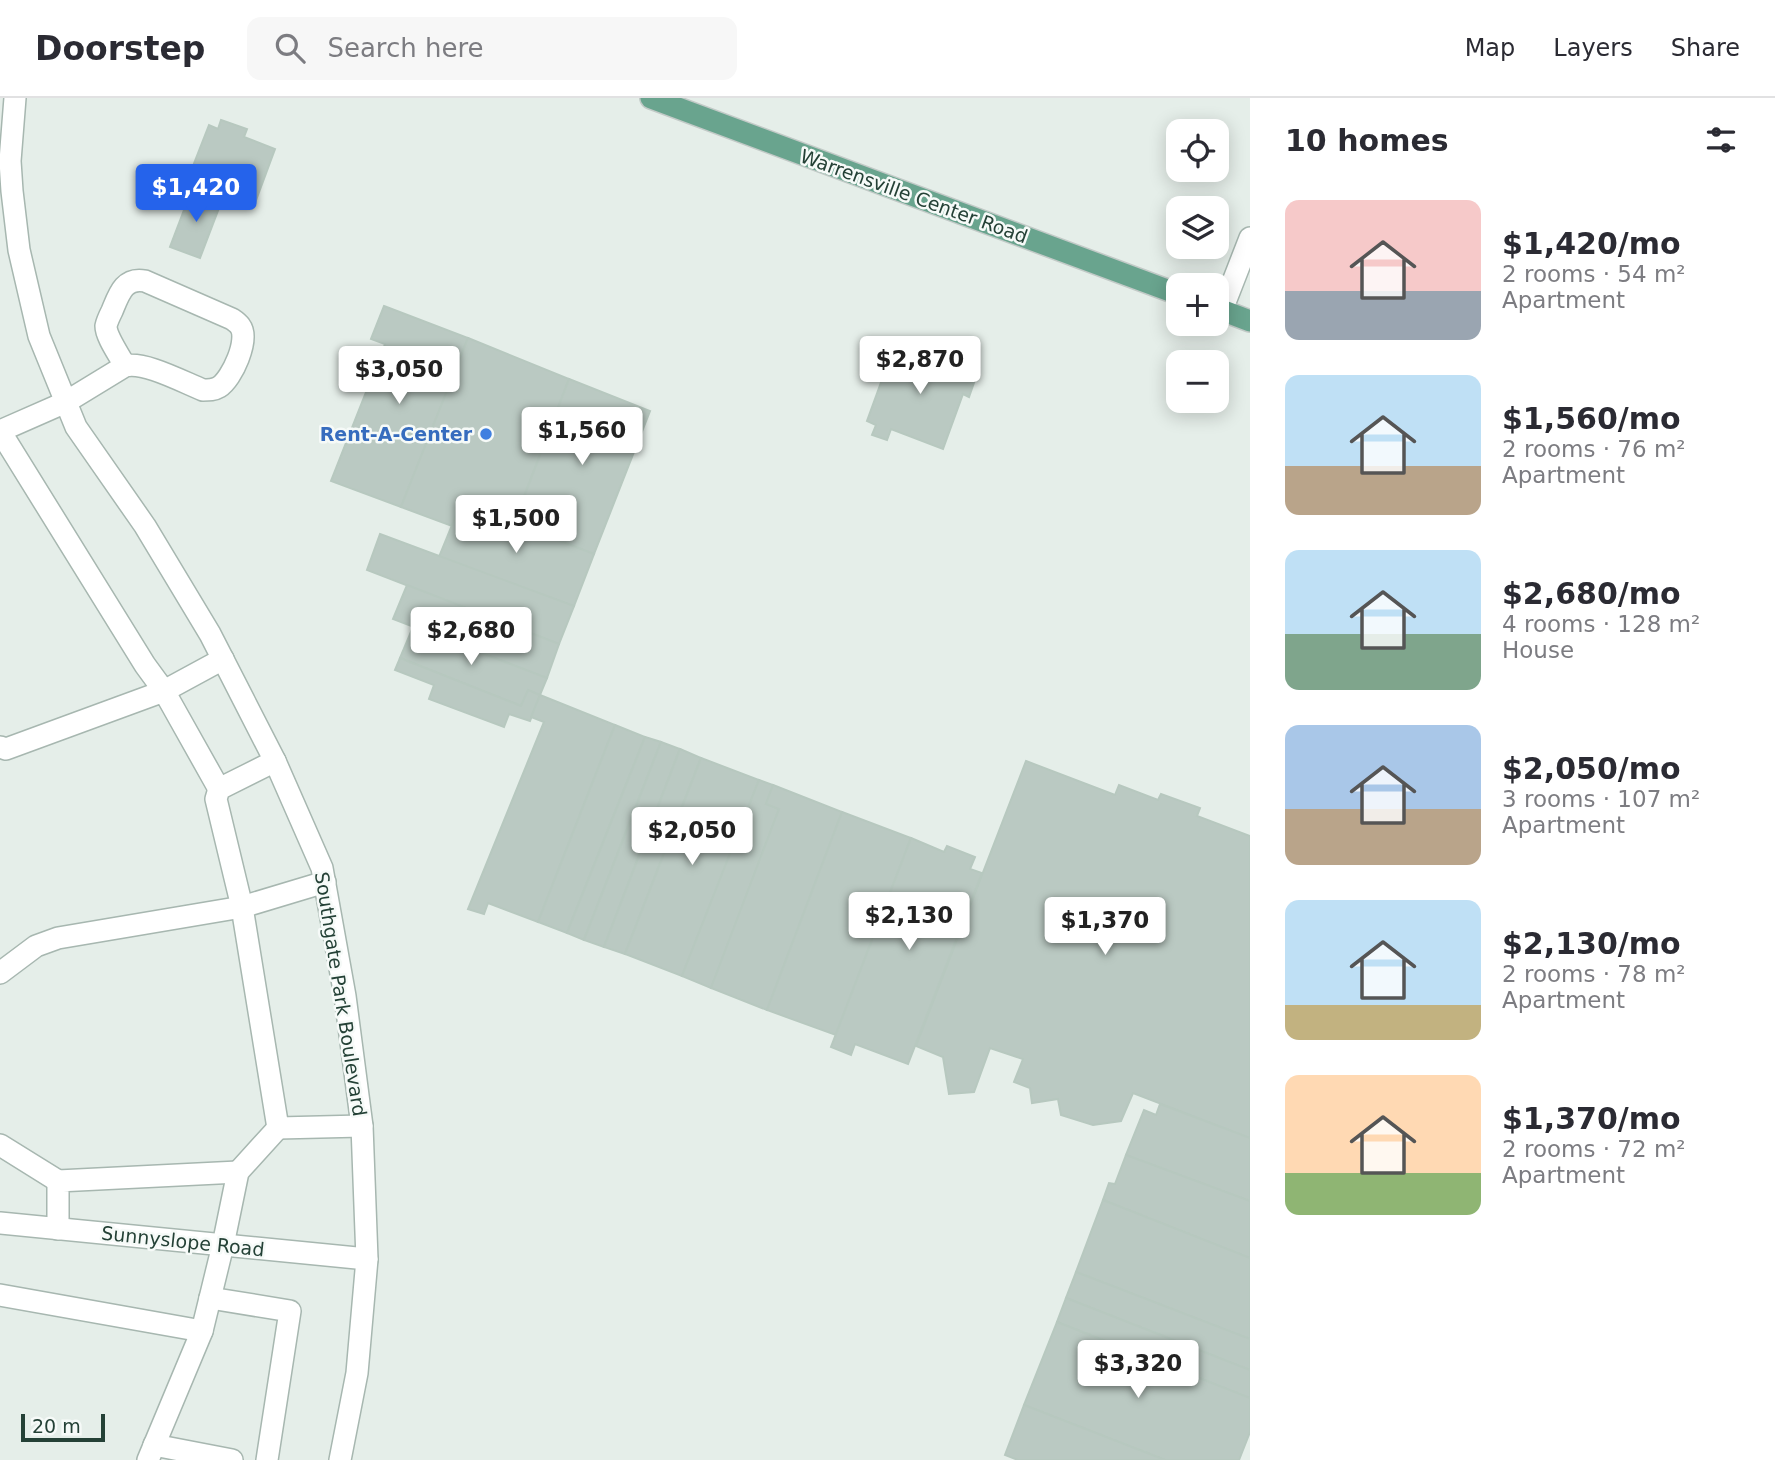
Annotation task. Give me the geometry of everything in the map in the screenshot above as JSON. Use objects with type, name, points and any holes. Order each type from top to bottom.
[{"type":"main road","name":"Warrensville Center Road","points":[[651,98],[1166,290]]},
{"type":"main road","points":[[1229,313],[1250,321]]},
{"type":"street","name":"Southgate Park Boulevard","points":[[10,105],[10,161],[6,200],[39,336],[76,427],[145,526],[210,634],[275,761],[322,868],[345,996],[362,1126],[367,1259],[357,1373],[340,1460]]},
{"type":"street","points":[[1229,286],[1250,238]]},
{"type":"street","points":[[125,366],[108,336],[106,325],[120,292],[127,284],[136,280],[145,281],[232,319],[240,326],[244,335],[243,345],[228,379],[219,387],[203,390],[144,366],[132,364],[66,402],[0,431],[145,665],[164,691],[219,789],[216,799],[243,907],[278,1128]]},
{"type":"street","points":[[0,747],[6,749],[164,691],[223,659]]},
{"type":"street","points":[[219,789],[275,761]]},
{"type":"street","points":[[0,973],[36,946],[58,938],[243,907],[325,882]]},
{"type":"street","points":[[232,1460],[151,1453],[202,1331],[238,1172],[278,1128],[362,1126]]},
{"type":"street","points":[[0,1145],[58,1181],[238,1172]]},
{"type":"street","points":[[58,1181],[58,1229]]},
{"type":"street","name":"Sunnyslope Road","points":[[0,1223],[367,1259]]},
{"type":"street","points":[[0,1295],[202,1331]]},
{"type":"street","points":[[210,1298],[290,1311],[267,1460]]},
{"type":"building","points":[[221,120],[247,129],[244,137],[275,149],[255,203],[223,192],[220,200],[194,190],[197,182],[188,179],[209,125],[218,129]]},
{"type":"building","points":[[192,189],[222,200],[200,258],[170,247]]},
{"type":"building","points":[[384,306],[468,338],[401,507],[331,481],[385,344],[371,339]]},
{"type":"building","points":[[468,338],[569,379],[514,523],[461,503],[452,526],[401,507]]},
{"type":"building","points":[[895,344],[949,364],[951,358],[979,368],[969,397],[963,394],[943,449],[891,429],[887,440],[872,435],[876,425],[867,421]]},
{"type":"building","points":[[569,379],[650,411],[594,554],[514,523]]},
{"type":"building","points":[[461,503],[594,554],[574,606],[439,557]]},
{"type":"building","points":[[380,534],[574,606],[559,644],[367,570]]},
{"type":"building","points":[[407,585],[559,644],[547,678],[393,619]]},
{"type":"building","points":[[413,627],[547,678],[540,695],[528,690],[521,706],[400,658]]},
{"type":"building","points":[[400,658],[521,706],[528,690],[540,695],[530,721],[509,714],[504,727],[429,699],[434,685],[395,670]]},
{"type":"building","points":[[540,695],[615,725],[538,922],[488,903],[484,914],[468,909],[544,722],[531,717]]},
{"type":"building","points":[[615,725],[645,737],[567,933],[538,922]]},
{"type":"building","points":[[645,737],[661,742],[584,940],[567,933]]},
{"type":"building","points":[[661,742],[680,749],[604,947],[584,940]]},
{"type":"building","points":[[680,749],[701,758],[625,954],[604,947]]},
{"type":"building","points":[[701,758],[759,780],[682,976],[625,954]]},
{"type":"building","points":[[1026,761],[1115,795],[1119,785],[1158,800],[1161,794],[1200,808],[1197,816],[1250,836],[1250,1138],[1133,1093],[1121,1121],[1093,1125],[1061,1115],[1058,1099],[1032,1103],[1030,1088],[1014,1082],[1023,1059],[990,1048],[974,1092],[949,1094],[943,1057],[916,1046]]},
{"type":"building","points":[[759,780],[773,785],[766,804],[779,809],[711,988],[682,976]]},
{"type":"building","points":[[773,785],[842,812],[767,1010],[711,988],[779,809],[766,804]]},
{"type":"building","points":[[842,812],[911,838],[836,1035],[767,1010]]},
{"type":"building","points":[[911,838],[944,852],[947,846],[975,857],[970,869],[982,873],[908,1064],[855,1044],[851,1055],[831,1047]]},
{"type":"building","points":[[1160,1104],[1250,1138],[1250,1201],[1126,1155],[1144,1110],[1156,1115]]},
{"type":"building","points":[[1126,1155],[1250,1201],[1250,1258],[1103,1200],[1109,1183],[1115,1184]]},
{"type":"building","points":[[1103,1200],[1250,1258],[1250,1339],[1076,1272]]},
{"type":"building","points":[[1076,1272],[1250,1339],[1250,1370],[1066,1298]]},
{"type":"building","points":[[1066,1298],[1250,1370],[1250,1398],[1057,1322]]},
{"type":"building","points":[[1057,1322],[1250,1398],[1250,1432],[1239,1460],[1165,1460],[1024,1405]]},
{"type":"building","points":[[1024,1405],[1165,1460],[1018,1460],[1005,1455]]},
{"type":"place","name":"Rent-A-Center","points":[[486,434]]}]
